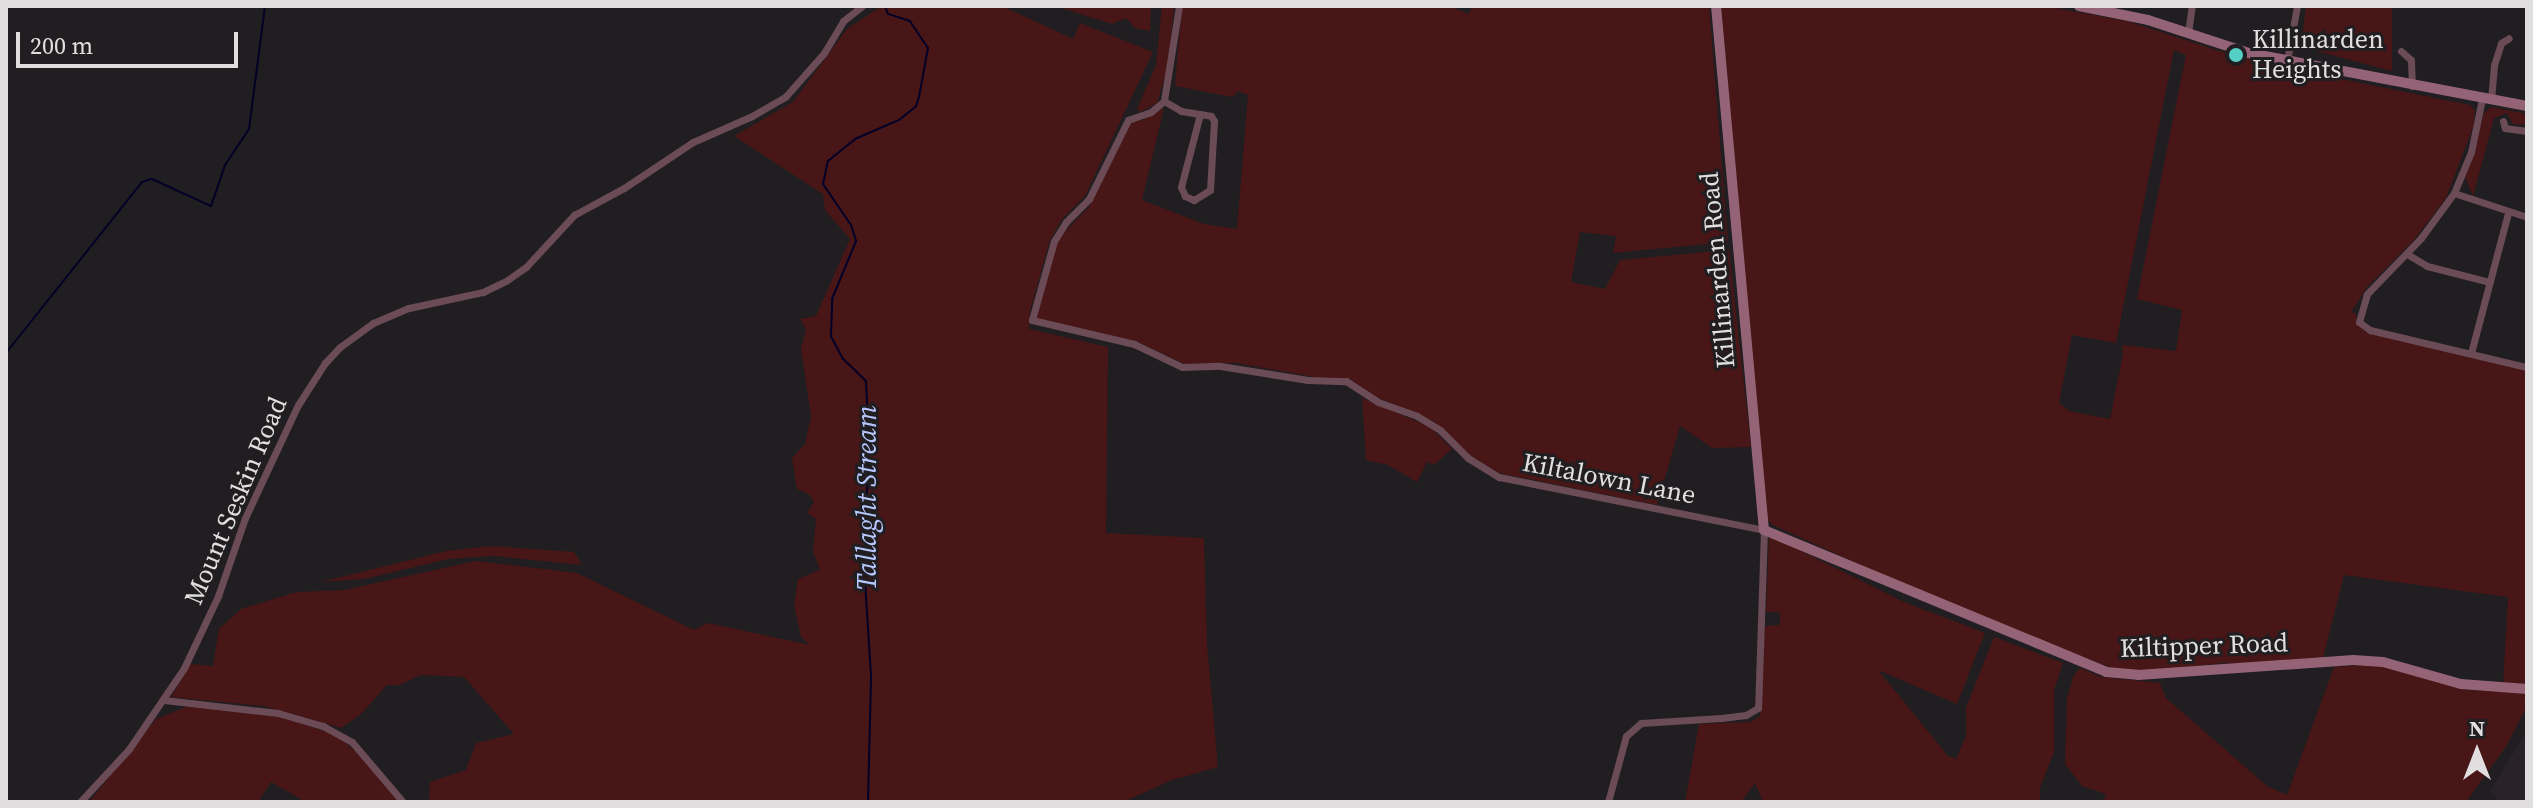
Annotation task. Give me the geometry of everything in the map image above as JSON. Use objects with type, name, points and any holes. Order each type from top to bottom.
[{"type":"street","name":"Mount Seskin Road","points":[[80,802],[129,749],[164,700],[214,605],[245,518],[298,405],[325,363],[340,347],[373,323],[409,308],[483,292],[506,281],[526,267],[574,215],[624,188],[693,142],[752,116],[786,96],[824,53],[843,21],[862,6]]},
{"type":"street","points":[[1179,6],[1164,101],[1181,111],[1200,114],[1211,116],[1214,121],[1210,190],[1194,200],[1185,196],[1181,187],[1200,114]]},
{"type":"street","name":"Killinarden Road","points":[[1716,6],[1764,530]]},
{"type":"street","points":[[2079,6],[2101,8],[2287,61],[2527,106]]},
{"type":"street","points":[[2188,33],[2192,6]]},
{"type":"street","points":[[2287,61],[2297,6]]},
{"type":"street","points":[[2509,38],[2501,43],[2471,152],[2454,193],[2407,254],[2367,294],[2359,322],[2370,330],[2527,367]]},
{"type":"street","points":[[2401,51],[2411,60],[2412,86]]},
{"type":"street","name":"Kiltalown Lane","points":[[1164,101],[1151,112],[1128,120],[1089,199],[1066,222],[1054,241],[1032,320],[1134,344],[1182,367],[1220,366],[1308,380],[1346,381],[1378,402],[1428,422],[1468,458],[1499,477],[1764,530]]},
{"type":"street","points":[[2503,121],[2505,128],[2527,131]]},
{"type":"street","points":[[2454,193],[2527,217]]},
{"type":"street","points":[[2471,353],[2508,213]]},
{"type":"street","points":[[2407,254],[2427,266],[2490,282]]},
{"type":"street","points":[[1608,802],[1626,736],[1641,723],[1746,715],[1758,708],[1764,530]]},
{"type":"street","name":"Kiltipper Road","points":[[1764,530],[2106,672],[2138,675],[2353,660],[2383,662],[2461,684],[2527,689]]},
{"type":"street","points":[[164,700],[238,707],[323,726],[352,742],[403,802]]},
{"type":"shaded area","points":[[882,6],[1002,6],[1073,39],[1080,23],[1153,52],[1085,196],[1062,219],[1050,240],[1030,311],[1029,329],[1108,347],[1106,533],[1204,538],[1207,644],[1218,767],[1172,780],[1123,802],[429,802],[430,782],[466,770],[476,743],[514,734],[464,677],[421,675],[399,685],[387,685],[361,714],[341,728],[264,706],[171,697],[190,664],[213,666],[219,629],[241,609],[297,592],[344,590],[476,561],[577,573],[694,630],[708,623],[810,645],[801,637],[794,605],[798,579],[820,570],[813,551],[816,519],[807,513],[814,502],[810,495],[797,489],[792,458],[805,444],[811,416],[801,349],[806,329],[800,319],[816,316],[850,239],[825,210],[823,194],[734,136],[793,102],[847,29]]},
{"type":"shaded area","points":[[1055,6],[1151,6],[1150,31],[1135,28],[1126,18],[1112,24]]},
{"type":"shaded area","points":[[1162,6],[1174,6],[1168,66],[1157,103],[1140,112],[1137,109],[1156,65]]},
{"type":"shaded area","points":[[1182,6],[1449,6],[1469,14],[1472,6],[1709,6],[1728,242],[1613,253],[1616,236],[1580,232],[1571,282],[1605,289],[1620,260],[1729,250],[1751,447],[1712,448],[1680,426],[1657,505],[1499,473],[1464,452],[1433,421],[1372,395],[1348,378],[1320,378],[1236,363],[1185,364],[1140,343],[1032,317],[1056,241],[1089,207],[1130,122],[1143,120],[1164,108],[1142,200],[1204,224],[1237,229],[1248,95],[1238,91],[1233,97],[1175,86]]},
{"type":"shaded area","points":[[1721,6],[2046,6],[2130,22],[2216,50],[2296,70],[2470,105],[2475,111],[2473,127],[2446,198],[2413,241],[2367,287],[2351,312],[2356,314],[2365,332],[2385,333],[2527,370],[2527,686],[2503,686],[2508,597],[2344,575],[2323,658],[2255,664],[2221,663],[2147,672],[2113,668],[1988,623],[1773,525],[1767,519]],"holes":[[[2174,50],[2186,55],[2137,299],[2182,310],[2176,351],[2122,345],[2123,354],[2110,419],[2069,411],[2059,403],[2072,335],[2116,343]]]},
{"type":"shaded area","points":[[2306,6],[2392,6],[2392,71],[2301,47]]},
{"type":"shaded area","points":[[2491,107],[2527,114],[2527,125],[2513,124],[2507,113],[2494,118],[2473,196],[2465,177],[2484,113]]},
{"type":"shaded area","points":[[1362,398],[1430,427],[1452,449],[1434,465],[1427,462],[1417,482],[1388,465],[1366,460]]},
{"type":"shaded area","points":[[1769,538],[1777,539],[1904,602],[1985,633],[1957,704],[1878,670],[1948,756],[1956,759],[1966,736],[1966,708],[1994,637],[2063,663],[2054,690],[2054,752],[2040,788],[2040,802],[1763,802],[1755,783],[1741,802],[1685,802],[1699,724],[1751,722],[1760,716],[1765,626],[1780,625],[1780,612],[1766,612]]},
{"type":"shaded area","points":[[491,546],[574,552],[582,565],[494,556],[448,559],[364,579],[321,582],[446,551]]},
{"type":"shaded area","points":[[2378,664],[2467,690],[2527,693],[2527,706],[2507,745],[2466,802],[2103,802],[2106,794],[2082,786],[2065,764],[2067,699],[2073,677],[2080,668],[2101,677],[2160,683],[2166,698],[2267,786],[2287,795],[2334,667]]},
{"type":"shaded area","points":[[191,705],[260,715],[269,713],[336,735],[361,756],[400,802],[306,802],[271,782],[258,802],[89,802],[156,719]]},
{"type":"shaded area","points":[[2527,731],[2527,802],[2499,802],[2490,791]]},
{"type":"waterway","points":[[6,353],[142,182],[152,179],[211,206],[225,165],[249,129],[265,6]]},
{"type":"waterway","name":"Tallaght Stream","points":[[868,802],[871,675],[864,568],[869,443],[866,381],[843,359],[831,336],[832,299],[856,241],[851,225],[823,184],[828,161],[855,139],[899,120],[916,106],[928,48],[910,21],[888,14],[885,6]]},
{"type":"place","name":"Killinarden Heights","points":[[2236,55]]}]
